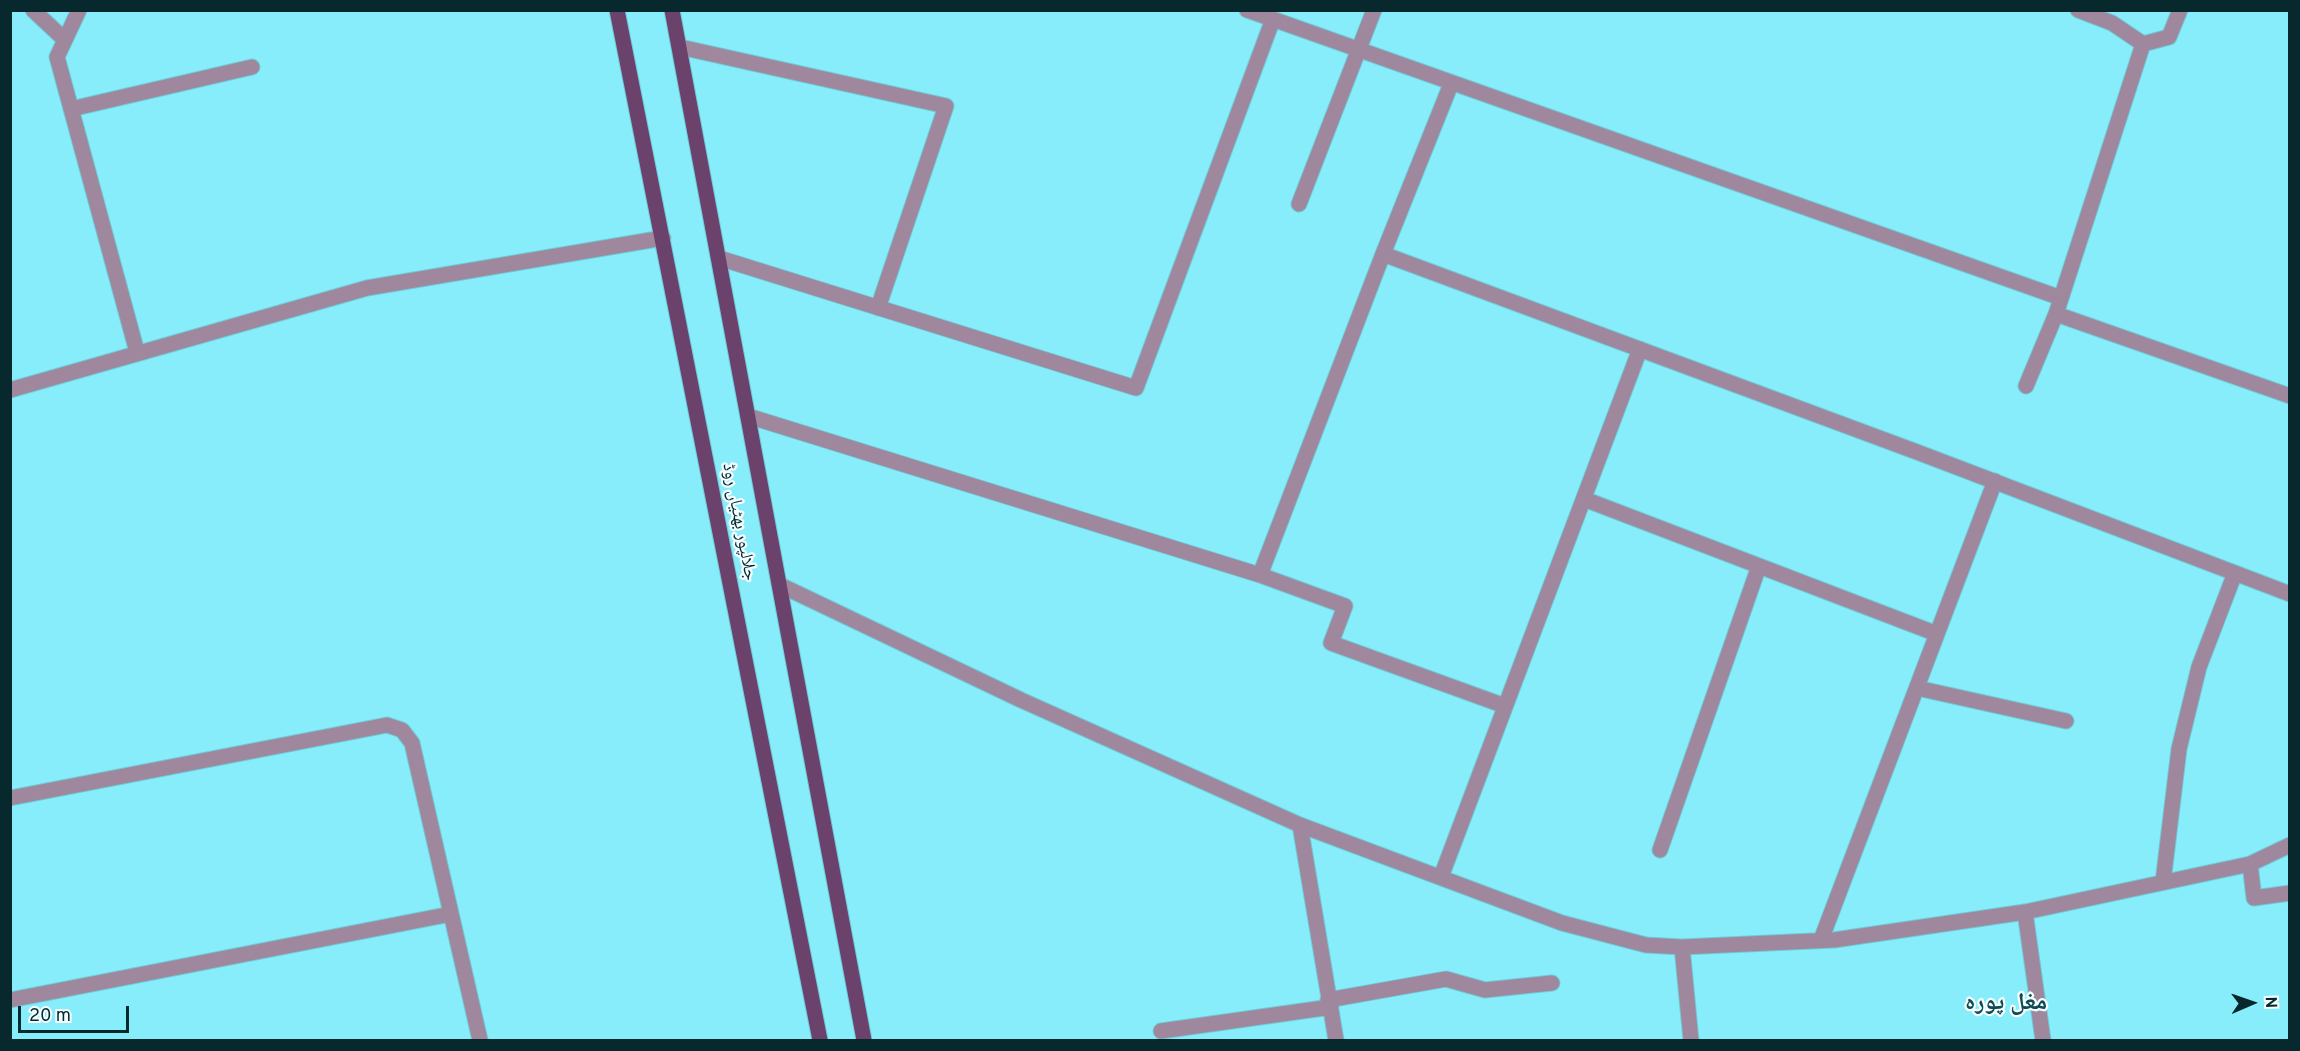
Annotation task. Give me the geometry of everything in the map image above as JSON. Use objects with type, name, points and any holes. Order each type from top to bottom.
[{"type":"main road","name":"جلالپور بھٹیاں روڈ","points":[[617,10],[820,1041]]},
{"type":"main road","name":"جلالپور بھٹیاں روڈ","points":[[672,10],[864,1041]]},
{"type":"street","points":[[33,10],[65,40]]},
{"type":"street","points":[[79,10],[57,57],[137,352]]},
{"type":"street","points":[[1247,10],[2061,298]]},
{"type":"street","points":[[1299,204],[1374,10]]},
{"type":"street","points":[[2078,10],[2112,23],[2143,44],[2169,37],[2180,10]]},
{"type":"street","points":[[719,258],[1136,388],[1273,19]]},
{"type":"street","points":[[2026,386],[2056,314],[2143,44]]},
{"type":"street","points":[[680,47],[946,106],[878,308]]},
{"type":"street","points":[[71,109],[252,67]]},
{"type":"street","points":[[1260,575],[1451,84]]},
{"type":"street","points":[[10,390],[367,288],[663,238]]},
{"type":"street","points":[[1383,254],[1995,481],[2289,594]]},
{"type":"street","points":[[2056,314],[2289,396]]},
{"type":"street","points":[[1441,878],[1641,349]]},
{"type":"street","points":[[748,416],[1260,575],[1345,606],[1331,643],[1505,706]]},
{"type":"street","points":[[1821,940],[1995,481]]},
{"type":"street","points":[[1584,499],[1937,634]]},
{"type":"street","points":[[1660,850],[1759,566]]},
{"type":"street","points":[[2163,882],[2179,749],[2199,667],[2235,573]]},
{"type":"street","points":[[780,585],[1021,700],[1300,825],[1562,923],[1646,945],[1682,947],[1821,940],[2025,912],[2250,864],[2289,845]]},
{"type":"street","points":[[1917,688],[2066,721]]},
{"type":"street","points":[[10,798],[387,725],[402,730],[412,744],[480,1041]]},
{"type":"street","points":[[1300,825],[1336,1041]]},
{"type":"street","points":[[2250,864],[2254,898],[2289,893]]},
{"type":"street","points":[[2025,912],[2043,1041]]},
{"type":"street","points":[[10,1000],[451,914]]},
{"type":"street","points":[[1682,947],[1691,1041]]},
{"type":"street","points":[[1161,1031],[1329,1004],[1446,980],[1485,990],[1552,983]]},
{"type":"district","name":"مغل پورہ","points":[[2006,1004]]}]
